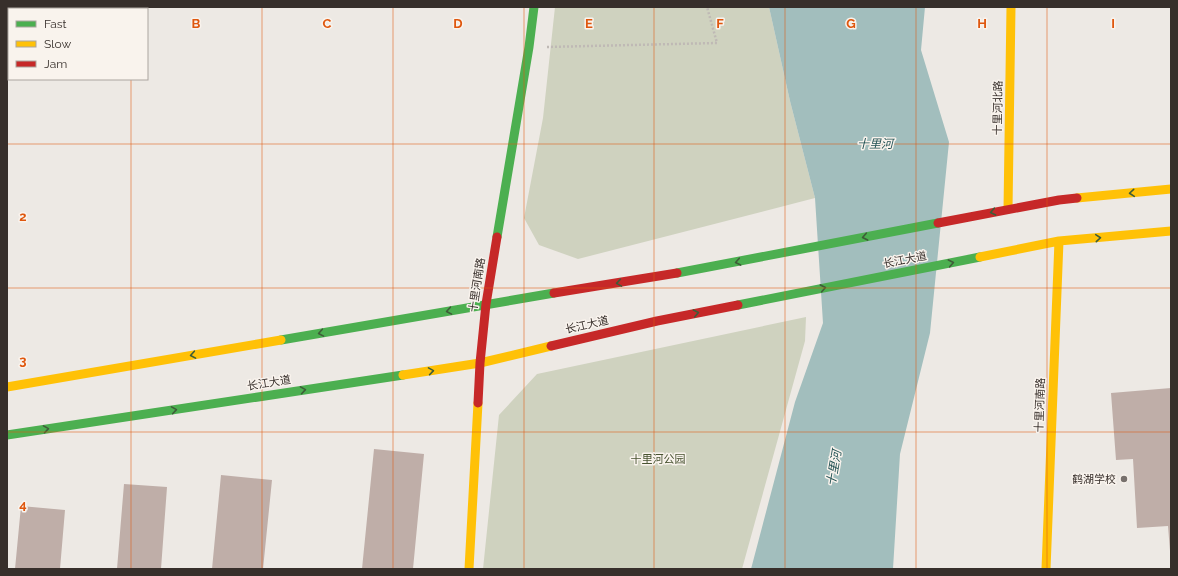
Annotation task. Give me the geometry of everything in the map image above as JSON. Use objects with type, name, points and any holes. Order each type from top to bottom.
[{"type":"main road","name":"十里河南路","points":[[469,569],[480,363],[486,304],[529,47],[534,7]]},
{"type":"main road","name":"十里河北路","points":[[1008,209],[1012,7]]},
{"type":"main road","points":[[7,387],[486,304],[658,277],[1059,200],[1171,190]]},
{"type":"main road","name":"长江大道","points":[[7,435],[480,363],[657,321],[1059,242],[1171,231]]},
{"type":"main road","name":"十里河南路","points":[[1046,569],[1059,242]]},
{"type":"path","points":[[529,47],[717,43],[707,7]]},
{"type":"green space","points":[[555,7],[769,7],[790,101],[815,198],[578,259],[539,245],[524,218],[543,118]]},
{"type":"green space","name":"十里河公园","points":[[806,317],[805,341],[742,569],[483,569],[499,415],[537,374]]},
{"type":"water","name":"十里河","points":[[769,7],[925,7],[921,50],[949,142],[930,333],[900,454],[893,569],[751,569],[795,402],[823,323],[815,198],[790,101]]},
{"type":"building","points":[[1171,388],[1170,551],[1168,526],[1137,528],[1133,459],[1116,460],[1111,393]]},
{"type":"building","points":[[374,449],[424,454],[413,569],[362,569]]},
{"type":"building","points":[[221,475],[272,480],[263,569],[212,569]]},
{"type":"building","points":[[124,484],[167,487],[161,569],[117,569]]},
{"type":"building","points":[[21,506],[65,510],[60,569],[15,569]]},
{"type":"traffic: fast","points":[[497,237],[529,47],[534,7]]},
{"type":"traffic: fast","points":[[677,273],[938,223]]},
{"type":"traffic: fast","points":[[738,305],[980,257]]},
{"type":"traffic: fast","points":[[281,340],[554,293]]},
{"type":"traffic: fast","points":[[7,435],[403,375]]},
{"type":"traffic: slow","points":[[1008,209],[1011,7]]},
{"type":"traffic: slow","points":[[1077,198],[1171,189]]},
{"type":"traffic: slow","points":[[980,257],[1059,241],[1171,231]]},
{"type":"traffic: slow","points":[[1046,569],[1059,241]]},
{"type":"traffic: slow","points":[[7,387],[281,340]]},
{"type":"traffic: slow","points":[[403,375],[480,363],[551,346]]},
{"type":"traffic: slow","points":[[469,569],[478,403]]},
{"type":"traffic: jam","points":[[938,223],[1059,200],[1077,198]]},
{"type":"traffic: jam","points":[[478,403],[480,363],[486,304],[497,237]]},
{"type":"traffic: jam","points":[[554,293],[677,273]]},
{"type":"traffic: jam","points":[[551,346],[657,321],[738,305]]},
{"type":"place","name":"鹤湖学校","points":[[1124,479]]}]
